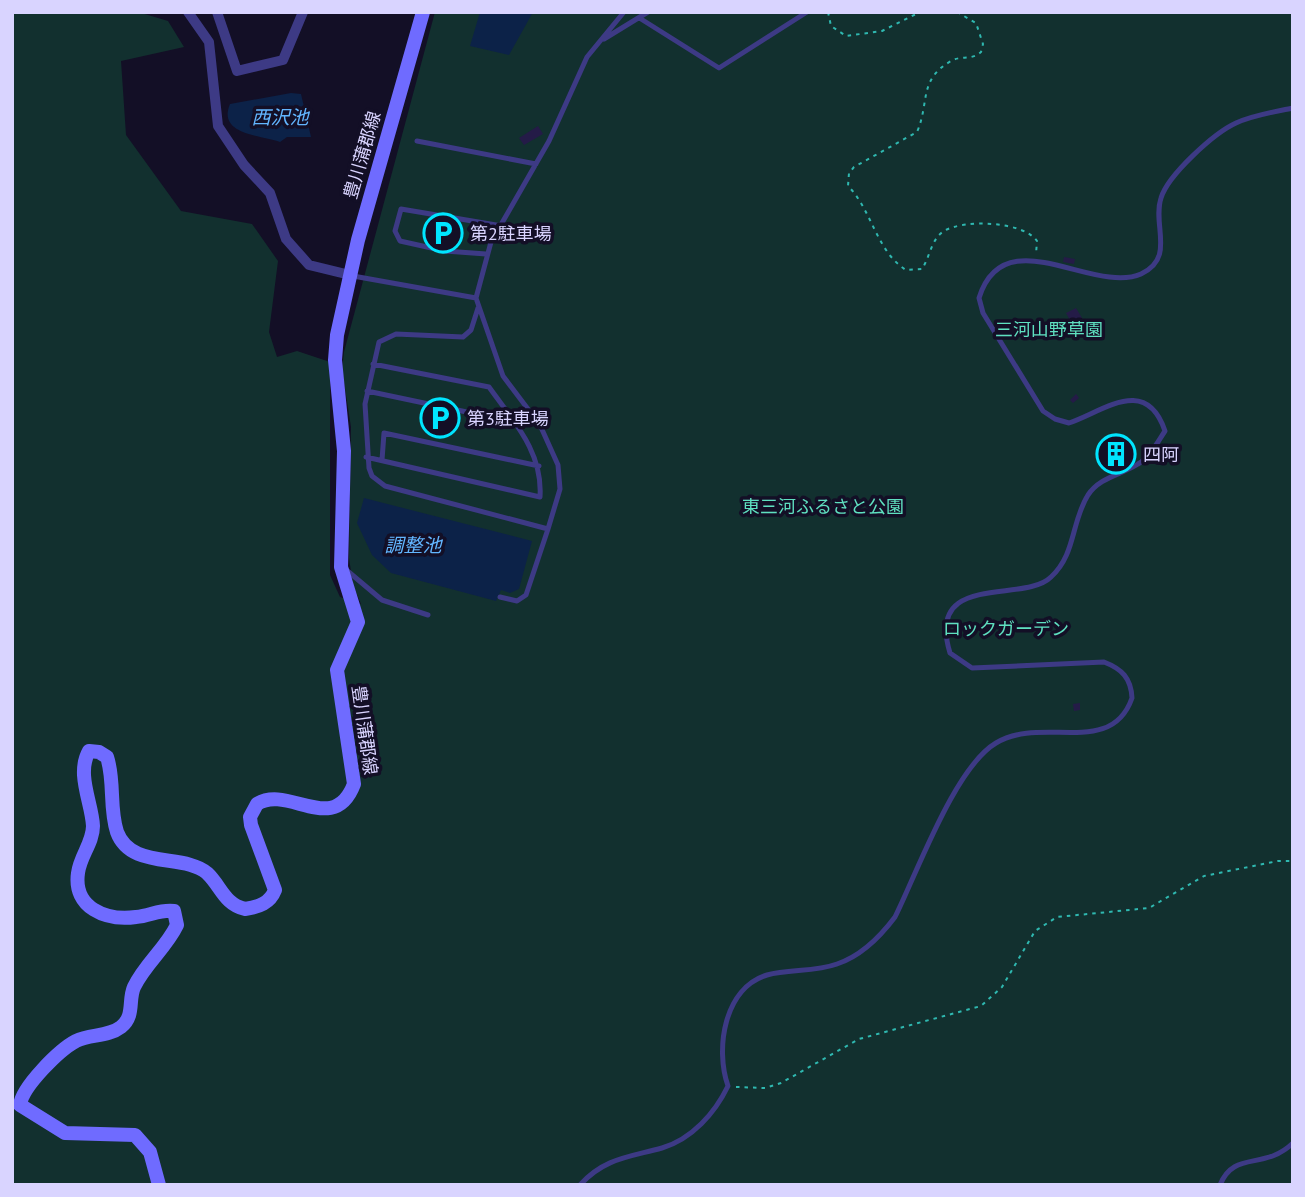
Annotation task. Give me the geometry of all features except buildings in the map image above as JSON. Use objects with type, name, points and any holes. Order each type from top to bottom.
[{"type":"main road","name":"豊川蒲郡線","points":[[159,1185],[150,1152],[135,1135],[65,1133],[20,1105],[25,1093],[61,1052],[74,1042],[110,1032],[127,1021],[132,1009],[133,989],[177,925],[174,911],[120,917],[93,911],[81,898],[78,870],[93,825],[86,790],[86,755],[89,751],[99,751],[107,757],[115,822],[120,838],[127,846],[145,856],[207,873],[227,900],[239,907],[253,908],[271,898],[274,883],[251,825],[250,817],[257,804],[270,799],[321,809],[338,806],[346,800],[355,784],[337,670],[358,622],[341,567],[344,451],[335,360],[340,318],[350,275],[423,12]]},
{"type":"street","points":[[188,12],[209,42],[218,126],[244,165],[270,193],[286,239],[309,265],[350,275]]},
{"type":"street","points":[[217,12],[237,71],[284,60],[303,12]]},
{"type":"lane","points":[[500,597],[517,601],[526,594],[560,489],[558,465],[540,425],[503,376],[476,298],[486,254],[536,164],[587,57],[624,12]]},
{"type":"lane","points":[[601,40],[649,12]]},
{"type":"lane","points":[[641,19],[719,68],[807,12]]},
{"type":"lane","points":[[580,1185],[617,1157],[664,1147],[681,1140],[711,1114],[728,1086],[723,1064],[726,1024],[738,996],[746,987],[769,974],[837,964],[862,951],[883,932],[895,917],[955,793],[975,761],[994,744],[1010,736],[1036,731],[1100,732],[1121,721],[1128,710],[1132,689],[1126,676],[1117,667],[1104,662],[972,668],[950,653],[946,641],[951,615],[972,595],[1034,587],[1052,577],[1066,560],[1080,513],[1093,489],[1116,473],[1140,463],[1166,431],[1160,414],[1150,406],[1131,402],[1106,404],[1069,423],[1055,419],[1043,411],[984,313],[979,298],[992,274],[1016,260],[1115,276],[1133,277],[1143,273],[1153,266],[1163,247],[1159,205],[1175,176],[1222,130],[1244,119],[1293,108]]},
{"type":"lane","points":[[417,141],[536,164]]},
{"type":"lane","points":[[486,254],[445,251],[400,241],[395,231],[401,209],[502,226]]},
{"type":"lane","points":[[350,275],[476,298]]},
{"type":"lane","points":[[478,308],[471,330],[463,337],[396,334],[379,342],[367,391],[366,457],[372,476],[386,486],[548,529]]},
{"type":"lane","points":[[366,457],[540,497],[539,466],[532,448],[489,387],[373,365]]},
{"type":"lane","points":[[367,391],[514,422]]},
{"type":"lane","points":[[382,460],[384,433],[539,466]]},
{"type":"lane","points":[[341,567],[353,573],[382,600],[428,614]]},
{"type":"lane","points":[[1220,1185],[1228,1169],[1235,1164],[1272,1159],[1293,1143]]},
{"type":"path","points":[[828,12],[831,26],[839,33],[858,36],[897,26],[920,12]]},
{"type":"path","points":[[957,12],[976,23],[983,44],[981,52],[969,59],[955,58],[935,70],[929,81],[917,132],[854,167],[849,173],[848,186],[861,200],[889,256],[906,270],[922,269],[934,242],[942,232],[965,227],[1010,224],[1028,231],[1037,241],[1035,262]]},
{"type":"path","points":[[728,1086],[748,1089],[781,1083],[859,1040],[981,1006],[1002,988],[1035,931],[1057,917],[1149,908],[1204,876],[1278,861],[1293,861]]},
{"type":"green space","name":"東三河ふるさと公園","points":[[12,12],[138,12],[168,21],[184,47],[121,61],[126,135],[181,211],[252,224],[278,261],[269,332],[277,357],[297,351],[330,362],[330,575],[340,597],[361,604],[353,585],[349,558],[351,427],[342,369],[344,352],[435,12],[1293,12],[1293,1185],[12,1185]]},
{"type":"water","points":[[480,12],[533,12],[509,55],[470,46]]},
{"type":"water","name":"西沢池","points":[[291,93],[301,94],[311,137],[287,137],[280,142],[243,132],[230,122],[230,104]]},
{"type":"water","name":"調整池","points":[[364,498],[532,541],[519,589],[510,593],[501,590],[496,601],[391,573],[372,555],[357,523]]},
{"type":"place","name":"第2駐車場","points":[[443,233]]},
{"type":"place","name":"第3駐車場","points":[[440,418]]},
{"type":"place","name":"四阿","points":[[1116,454]]},
{"type":"park label","name":"三河山野草園","points":[[1049,329]]},
{"type":"park label","name":"ロックガーデン","points":[[1006,628]]}]
